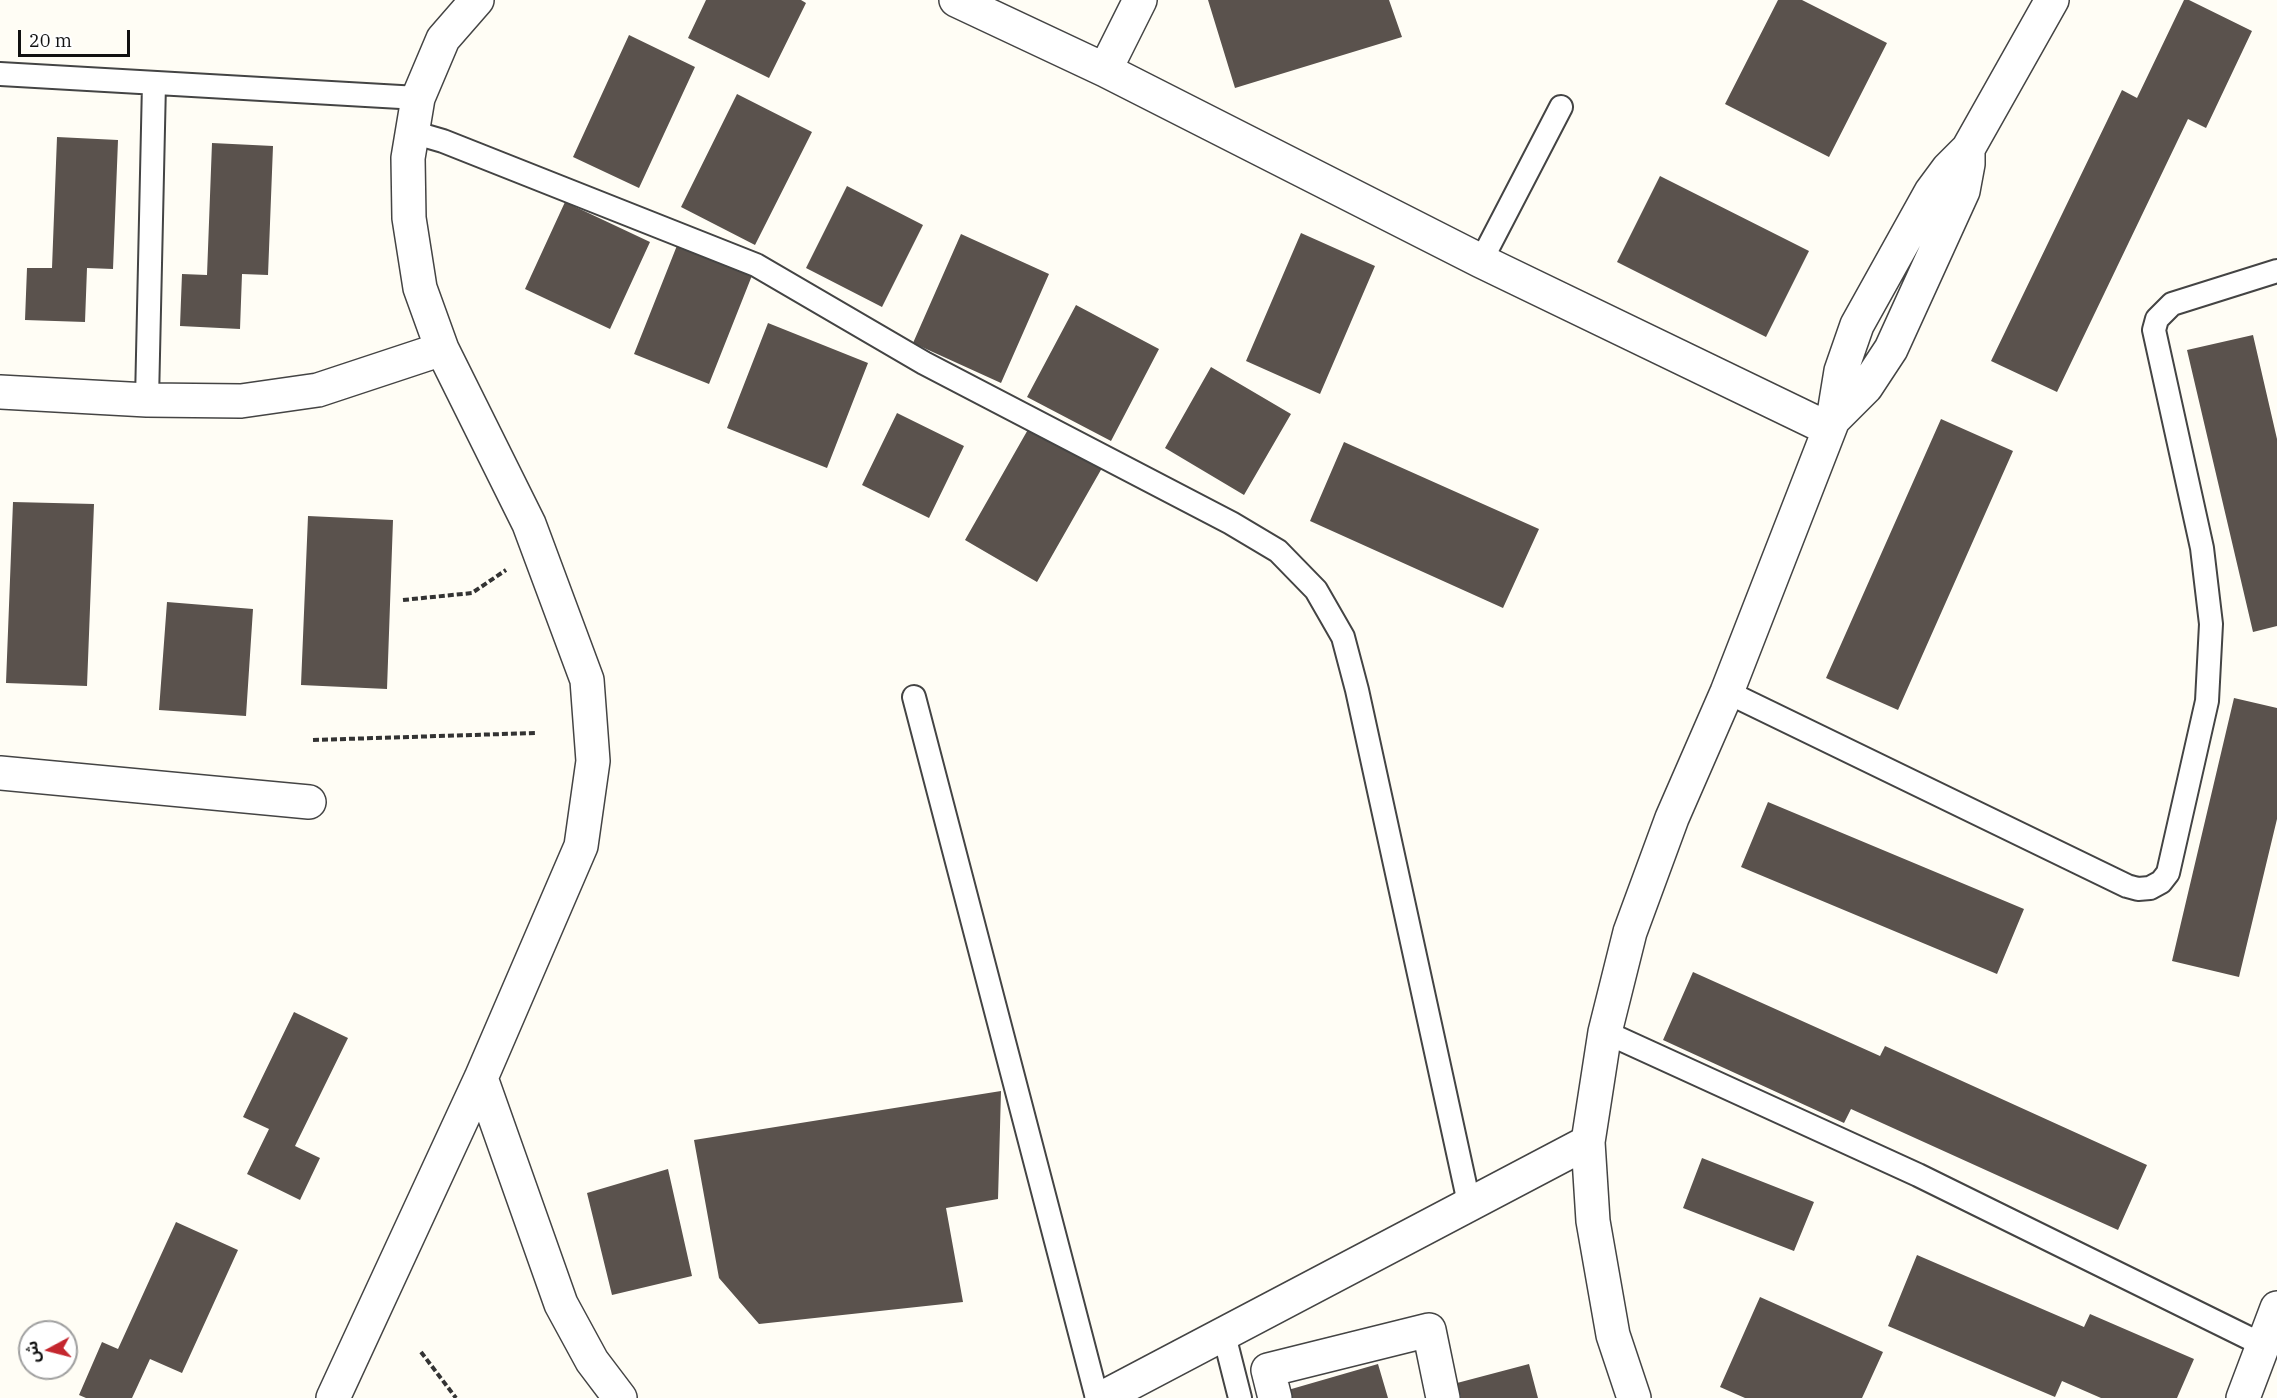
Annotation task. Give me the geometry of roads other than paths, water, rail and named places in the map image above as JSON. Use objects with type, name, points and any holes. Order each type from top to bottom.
[{"type":"street","points":[[333,1398],[481,1078],[581,846],[592,761],[587,680],[529,524],[442,349],[420,288],[409,218],[408,158],[418,98],[442,39],[477,0]]},
{"type":"street","points":[[956,0],[1105,70],[1481,261],[1831,424]]},
{"type":"street","points":[[1105,70],[1140,0]]},
{"type":"street","points":[[1634,1398],[1613,1335],[1593,1221],[1588,1142],[1605,1032],[1630,932],[1672,818],[1727,692],[1831,424],[1866,387],[1891,349],[1963,191],[1968,149],[2052,0]]},
{"type":"street","points":[[0,392],[147,400],[242,401],[318,390],[442,349]]},
{"type":"street","points":[[0,772],[309,802]]},
{"type":"street","points":[[481,1078],[561,1304],[592,1361],[620,1398]]},
{"type":"street","points":[[1102,1398],[1588,1142]]},
{"type":"street","points":[[2243,1398],[2277,1308]]},
{"type":"street","points":[[1275,1398],[1268,1370],[1429,1330],[1443,1398]]},
{"type":"lane","points":[[0,74],[418,98]]},
{"type":"lane","points":[[147,400],[154,83]]},
{"type":"lane","points":[[1481,261],[1561,107]]},
{"type":"lane","points":[[412,132],[443,141],[756,265],[924,363],[1231,523],[1278,551],[1316,590],[1343,637],[1357,690],[1469,1203]]},
{"type":"lane","points":[[1727,692],[2127,886],[2138,889],[2150,888],[2161,882],[2168,873],[2207,701],[2211,624],[2202,548],[2154,330],[2157,319],[2172,304],[2277,271]]},
{"type":"lane","points":[[914,697],[1097,1398]]},
{"type":"lane","points":[[1605,1032],[1918,1175],[2263,1345]]},
{"type":"lane","points":[[1224,1335],[1240,1398]]}]
